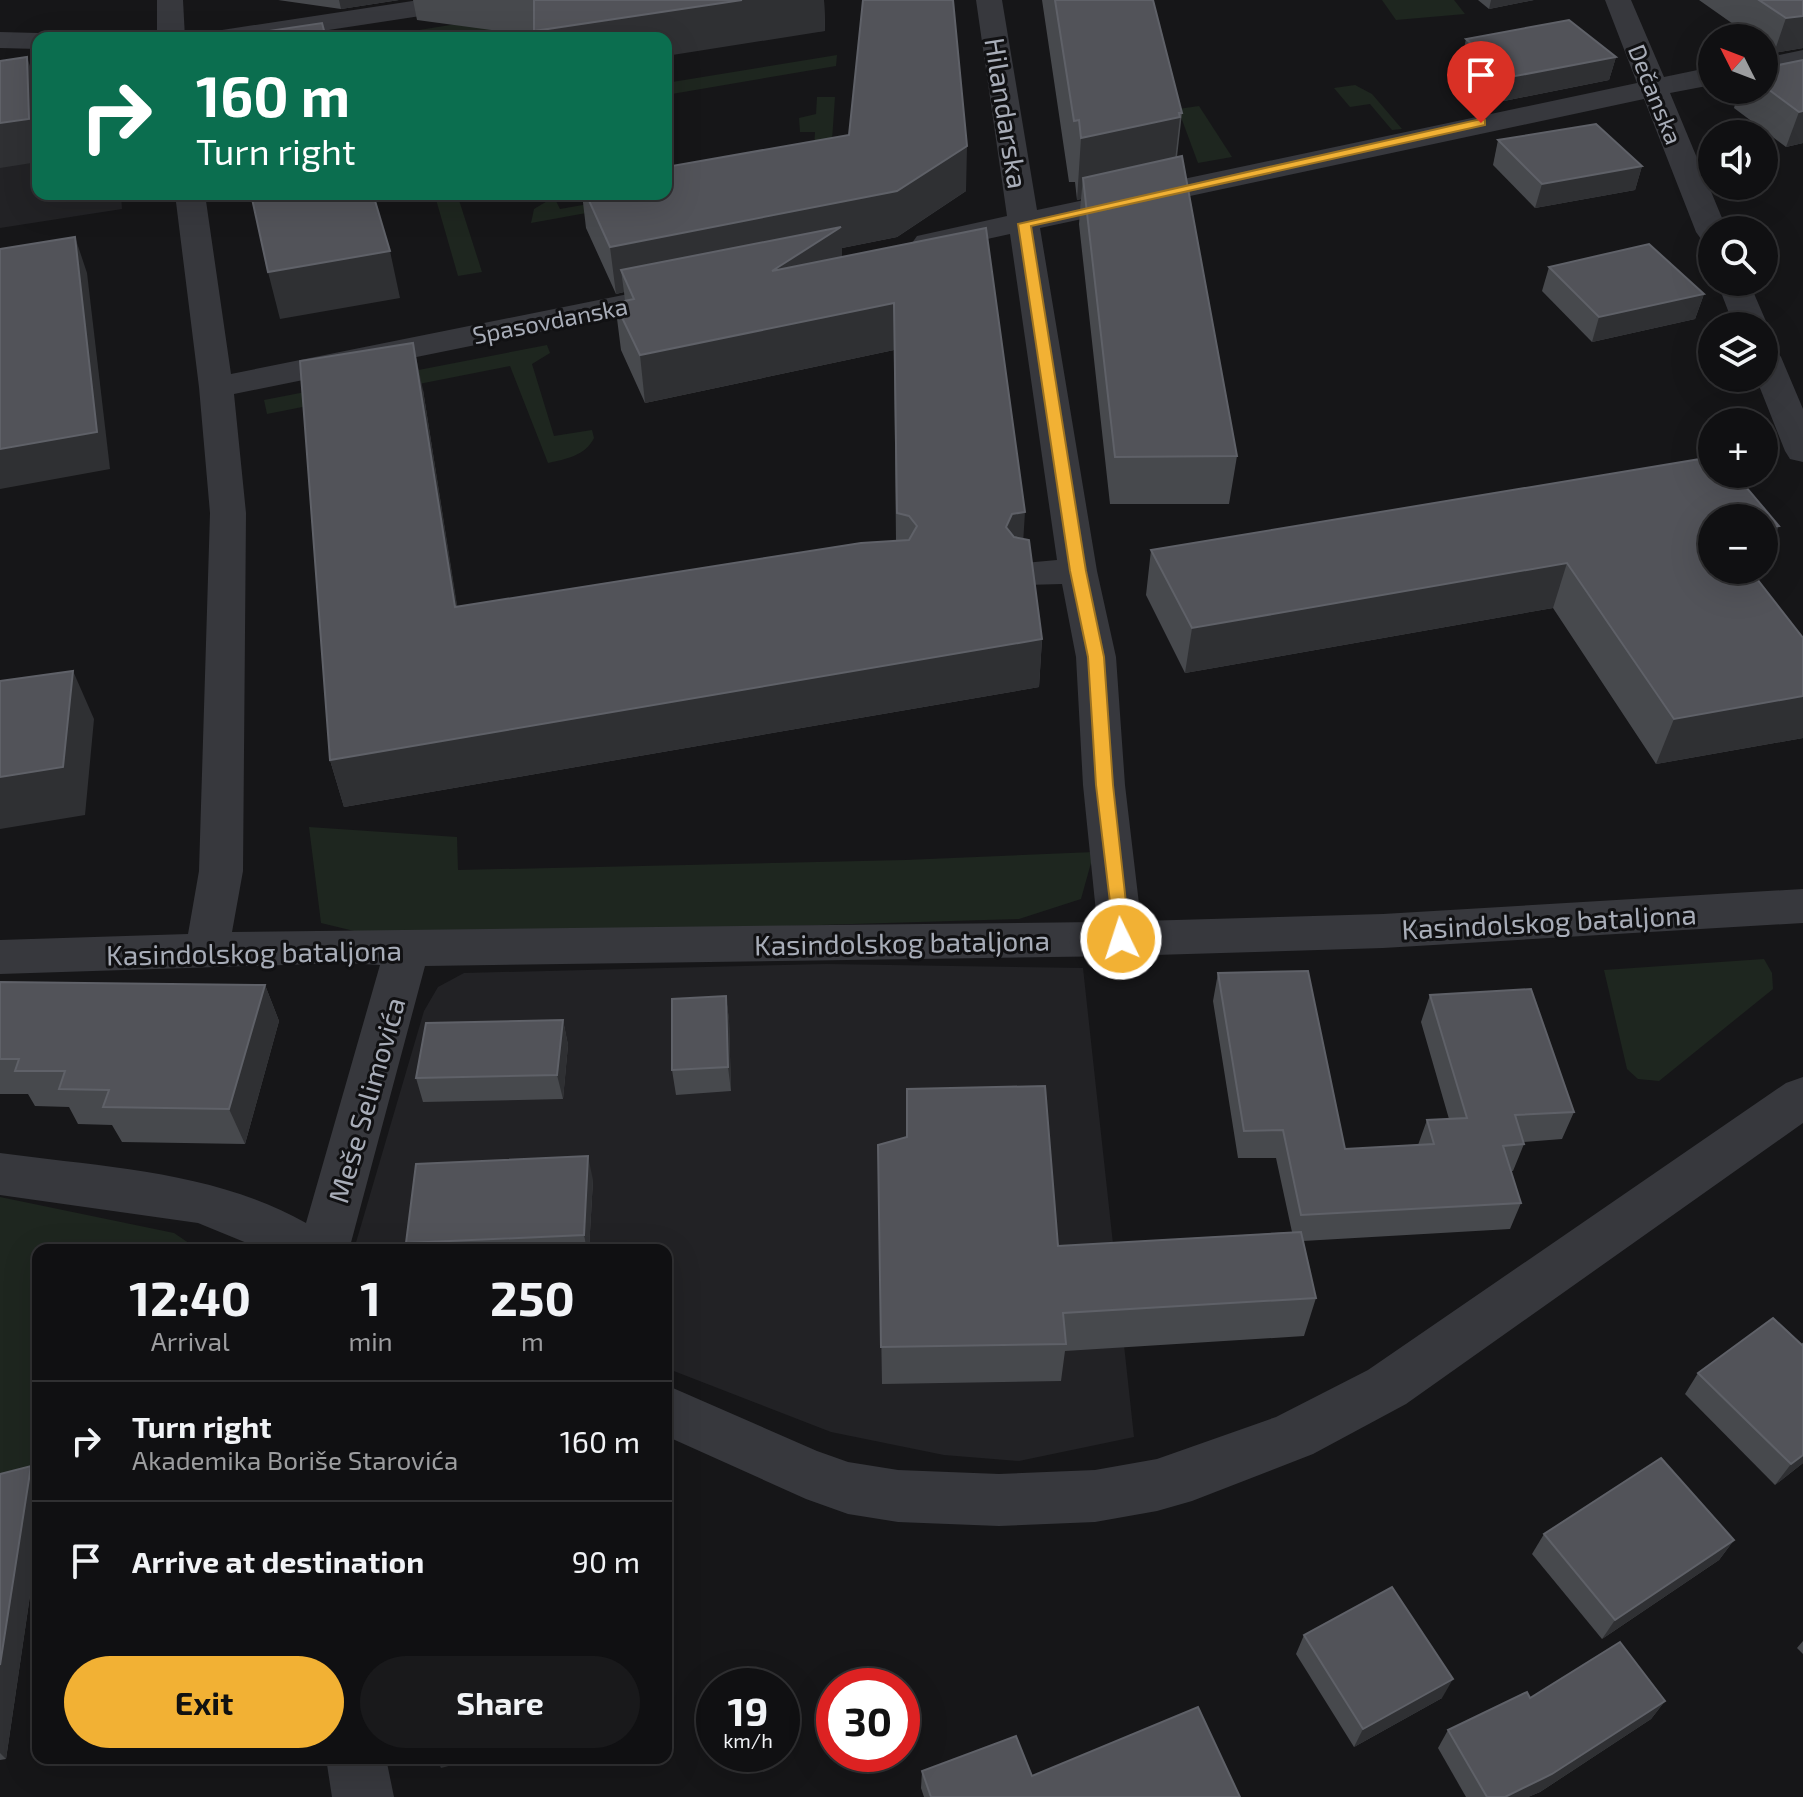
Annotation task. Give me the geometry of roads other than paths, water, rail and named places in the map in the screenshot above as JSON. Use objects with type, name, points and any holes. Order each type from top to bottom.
[{"type":"street","points":[[170,0],[171,32]]},
{"type":"street","points":[[262,32],[473,0]]},
{"type":"street","name":"Hilandarska","points":[[989,0],[1078,571],[1096,657],[1104,785],[1121,939]]},
{"type":"street","name":"Dečanska","points":[[1618,0],[1705,216]]},
{"type":"street","points":[[0,40],[32,41]]},
{"type":"street","points":[[1778,63],[1803,58]]},
{"type":"street","points":[[901,249],[1371,146],[1698,79]]},
{"type":"street","points":[[191,200],[216,387],[228,528],[221,871],[207,950]]},
{"type":"street","name":"Spasovdanska","points":[[216,387],[702,289]]},
{"type":"street","points":[[1778,390],[1802,446]]},
{"type":"street","points":[[1025,573],[1078,571]]},
{"type":"street","name":"Kasindolskog bataljona","points":[[0,957],[346,946],[407,949],[1121,939],[1383,931],[1803,906]]},
{"type":"street","name":"Meše Selimovića","points":[[326,1244],[407,949]]},
{"type":"street","points":[[672,1413],[806,1473],[848,1488],[898,1496],[999,1500],[1095,1496],[1181,1478],[1294,1436],[1387,1387],[1803,1097]]},
{"type":"street","points":[[0,1174],[198,1202],[269,1227],[299,1244]]},
{"type":"street","points":[[357,1764],[363,1797]]}]
